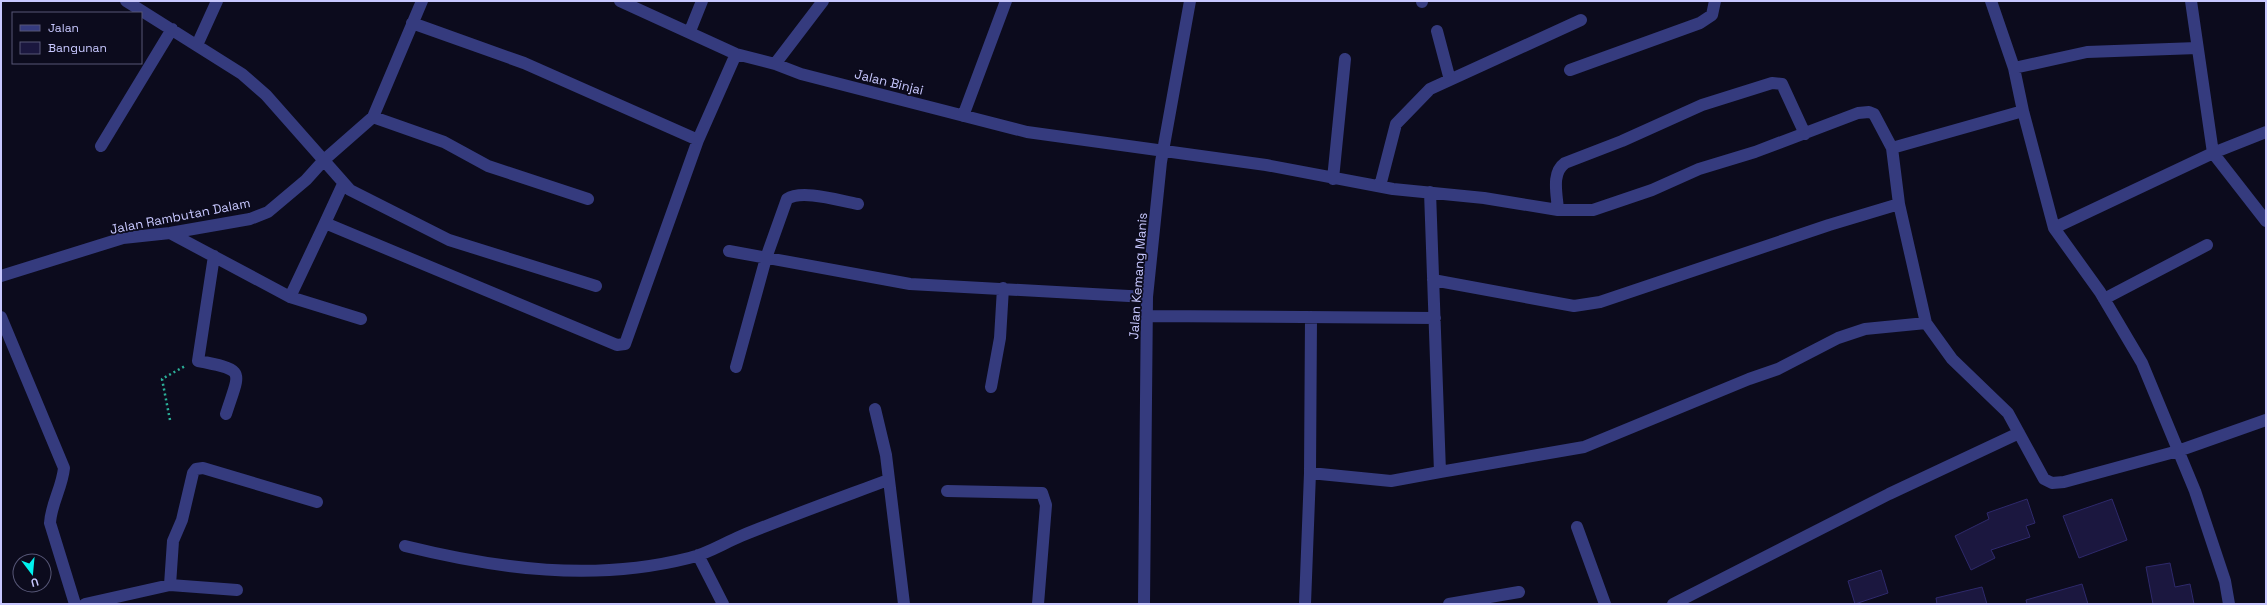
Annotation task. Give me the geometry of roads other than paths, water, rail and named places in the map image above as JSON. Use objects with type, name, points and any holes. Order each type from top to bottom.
[{"type":"street","points":[[197,45],[217,1]]},
{"type":"street","name":"Jalan Rambutan Dalam","points":[[1,276],[123,238],[170,233],[250,219],[268,212],[306,180],[324,160],[373,118],[422,1]]},
{"type":"street","name":"Jalan Binjai","points":[[620,1],[642,5],[736,54],[775,64],[801,74],[1028,132],[1162,152],[1266,165],[1333,179],[1380,186],[1484,198],[1558,210],[1593,210],[1652,190],[1699,169],[1805,134],[1858,113],[1869,112],[1874,114],[1892,148]]},
{"type":"street","points":[[690,31],[702,1]]},
{"type":"street","points":[[775,64],[823,1]]},
{"type":"street","points":[[963,116],[1006,1]]},
{"type":"street","name":"Jalan Kemang Manis","points":[[1144,604],[1148,298],[1162,152],[1190,1]]},
{"type":"street","points":[[1570,70],[1700,23],[1712,15],[1714,1]]},
{"type":"street","points":[[1991,1],[2014,68],[2023,111],[2054,228],[2104,299],[2142,364],[2195,491],[2225,581],[2229,604]]},
{"type":"street","points":[[2191,1],[2212,153],[2266,221]]},
{"type":"street","points":[[129,2],[242,74],[266,95],[324,160],[343,184],[350,190],[449,240],[596,286]]},
{"type":"street","points":[[1380,186],[1396,124],[1430,89],[1581,20]]},
{"type":"street","points":[[412,23],[524,63],[698,140]]},
{"type":"street","points":[[101,146],[172,29]]},
{"type":"street","points":[[1437,31],[1450,80]]},
{"type":"street","points":[[2014,68],[2087,52],[2197,48]]},
{"type":"street","points":[[325,223],[617,345],[625,344],[698,140],[736,54]]},
{"type":"street","points":[[1333,179],[1345,59]]},
{"type":"street","points":[[1558,210],[1556,173],[1559,167],[1565,163],[1622,141],[1702,105],[1772,82],[1782,84],[1805,134]]},
{"type":"street","points":[[2023,111],[1892,148],[1899,204],[1926,323],[1952,359],[2008,413],[2044,478],[2052,483],[2178,452],[2266,420]]},
{"type":"street","points":[[373,118],[444,142],[488,166],[588,199]]},
{"type":"street","points":[[2054,228],[2212,153],[2266,132]]},
{"type":"street","points":[[290,297],[343,184]]},
{"type":"street","points":[[1430,192],[1440,472]]},
{"type":"street","points":[[736,366],[766,258],[784,205],[792,196],[814,196],[858,204]]},
{"type":"street","points":[[1433,280],[1574,306],[1600,302],[1829,225],[1899,204]]},
{"type":"street","points":[[170,233],[290,297],[361,319]]},
{"type":"street","points":[[2104,299],[2207,245]]},
{"type":"street","points":[[729,251],[910,284],[1003,288],[1148,298]]},
{"type":"street","points":[[214,256],[198,361],[228,367],[235,372],[237,378],[226,414]]},
{"type":"street","points":[[991,387],[1000,338],[1003,288]]},
{"type":"street","points":[[1147,316],[1435,318]]},
{"type":"street","points":[[1,317],[64,468],[63,481],[51,510],[50,523],[75,604]]},
{"type":"street","points":[[1305,604],[1310,474],[1311,317]]},
{"type":"street","points":[[1310,474],[1391,481],[1584,447],[1749,379],[1778,369],[1838,338],[1866,329],[1926,323]]},
{"type":"street","points":[[875,409],[886,455],[904,604]]},
{"type":"street","points":[[1673,604],[1889,494],[2019,433]]},
{"type":"street","points":[[170,585],[173,541],[182,520],[193,473],[196,469],[203,468],[317,502]]},
{"type":"street","points":[[405,546],[463,561],[545,571],[639,569],[698,555],[741,536],[888,480]]},
{"type":"street","points":[[947,491],[1042,493],[1046,505],[1038,604]]},
{"type":"street","points":[[1577,527],[1605,604]]},
{"type":"street","points":[[698,555],[723,604]]},
{"type":"street","points":[[85,604],[170,585],[237,590]]},
{"type":"street","points":[[1450,604],[1520,592]]}]
